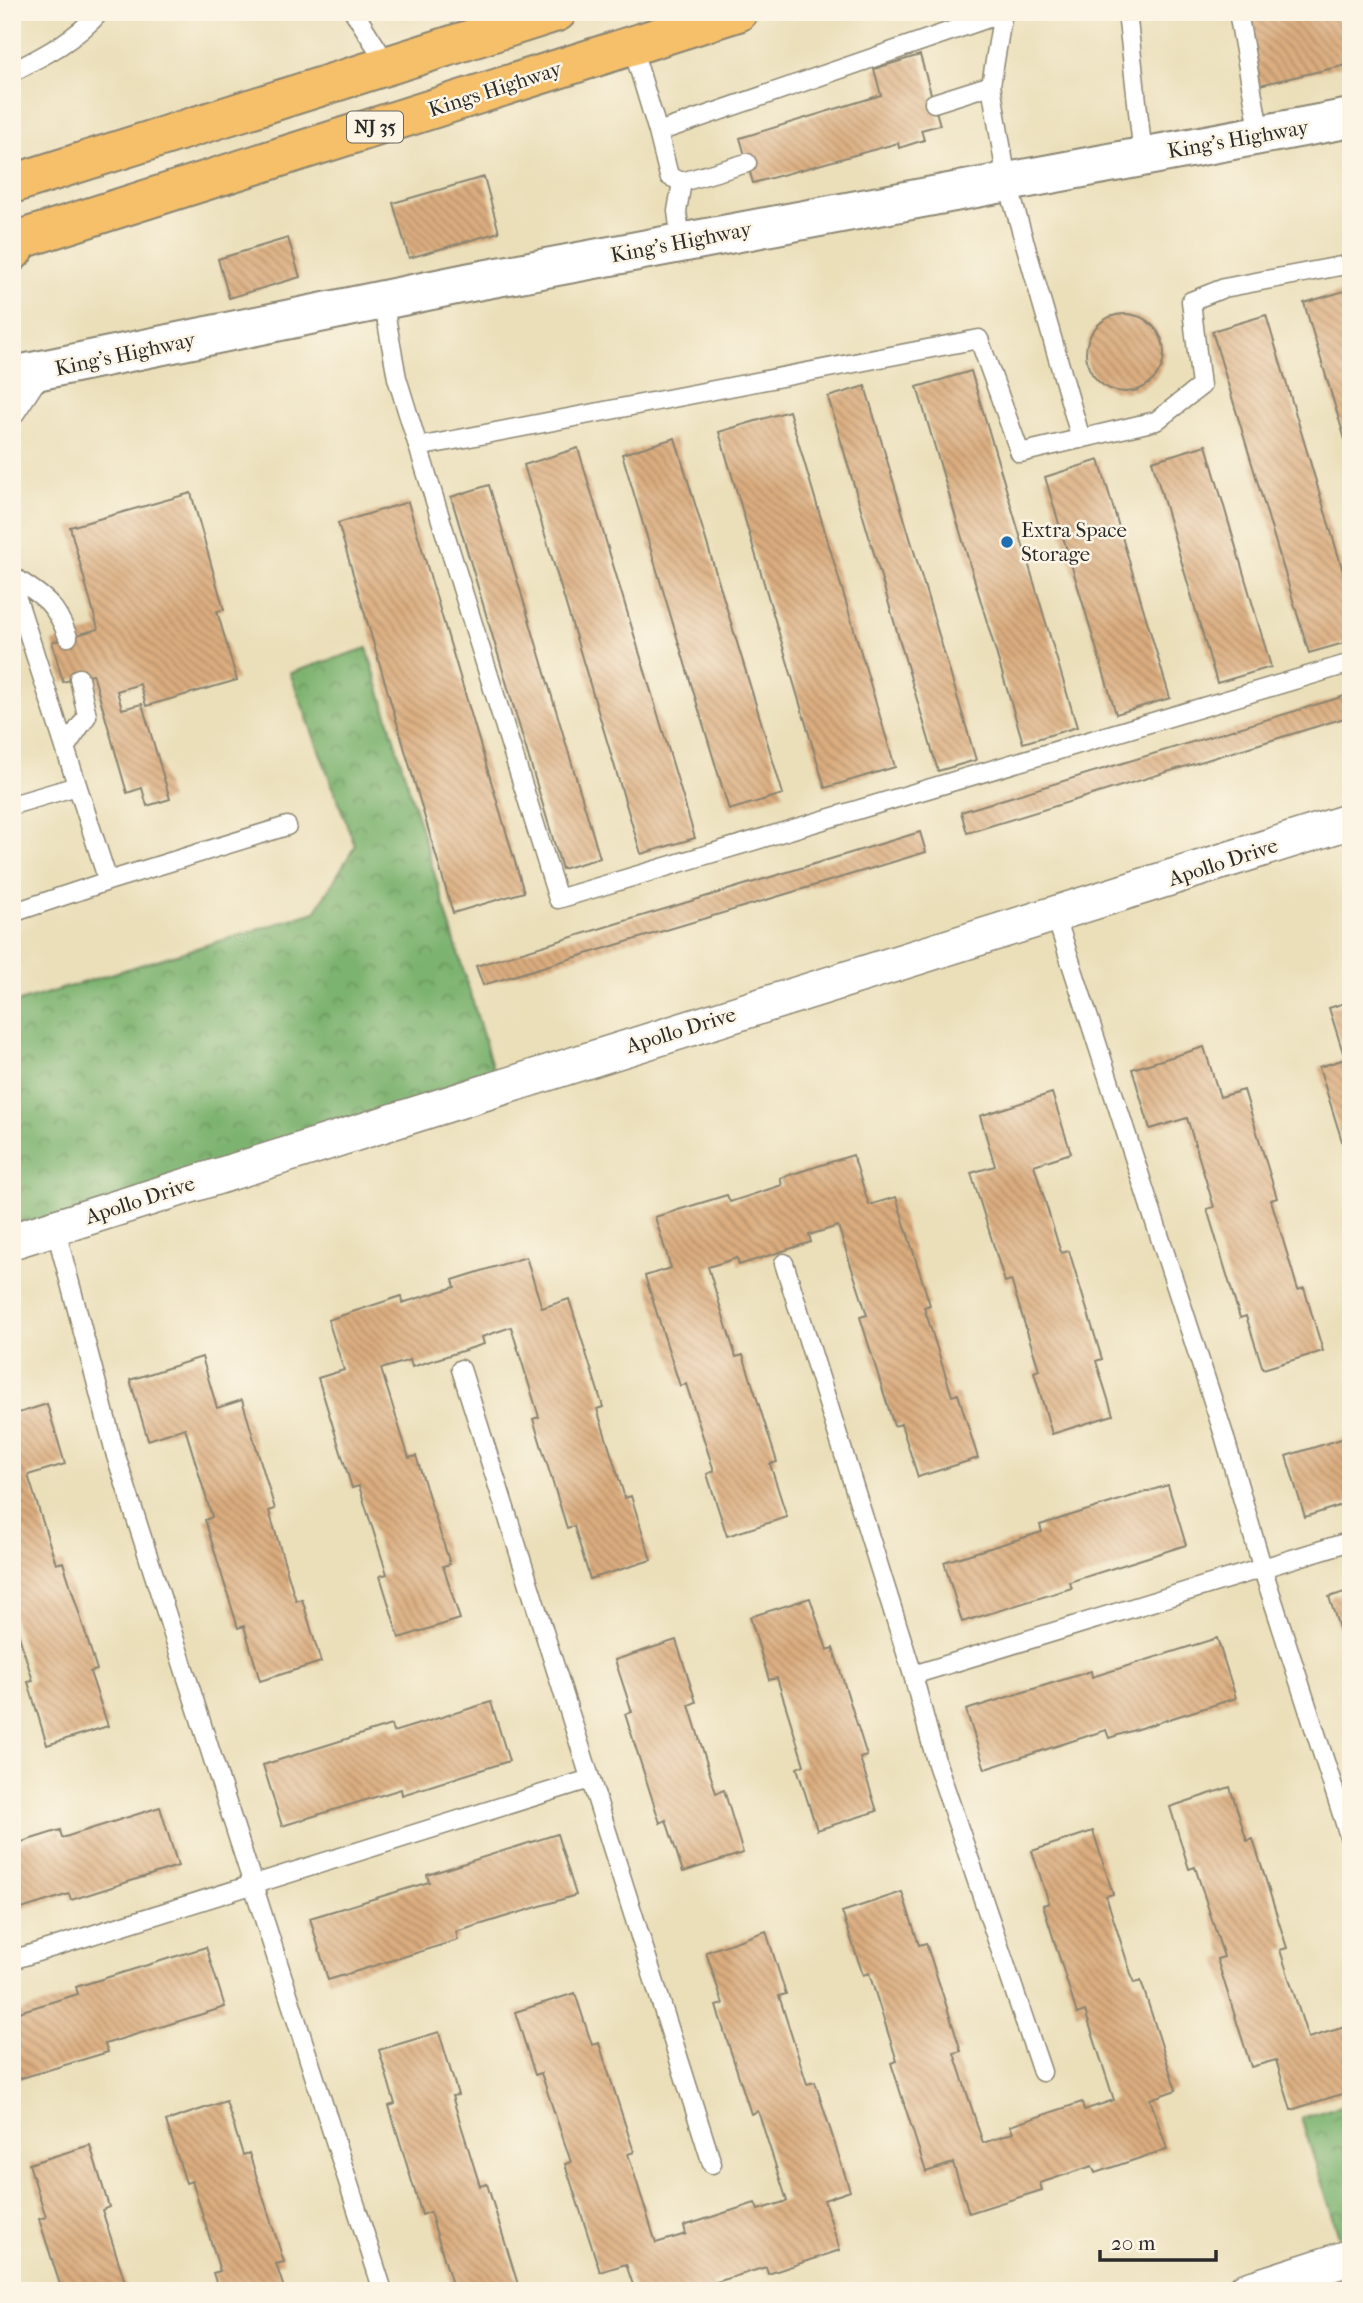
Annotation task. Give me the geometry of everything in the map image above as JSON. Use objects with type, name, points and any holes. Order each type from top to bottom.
[{"type":"main road","points":[[12,184],[557,12]]},
{"type":"main road","name":"Kings Highway","points":[[16,244],[738,12]]},
{"type":"street","name":"King's Highway","points":[[28,373],[681,242],[1351,118]]},
{"type":"street","name":"Apollo Drive","points":[[12,1241],[566,1066],[1056,917],[1351,821]]},
{"type":"street","points":[[1245,2291],[1351,2257]]},
{"type":"lane","points":[[12,72],[56,50],[84,21],[100,12]]},
{"type":"lane","points":[[354,12],[387,64]]},
{"type":"lane","points":[[1127,12],[1143,156]]},
{"type":"lane","points":[[1238,12],[1260,135]]},
{"type":"lane","points":[[658,132],[1003,13],[991,85],[1007,181],[1081,439]]},
{"type":"lane","points":[[632,46],[669,176],[682,182],[747,163]]},
{"type":"lane","points":[[934,103],[991,85]]},
{"type":"lane","points":[[681,242],[677,211],[682,182]]},
{"type":"lane","points":[[418,447],[979,340],[1020,453],[1156,421],[1201,386],[1191,301],[1224,288],[1351,264]]},
{"type":"lane","points":[[383,300],[397,378],[558,899],[1351,663]]},
{"type":"lane","points":[[12,418],[28,373]]},
{"type":"lane","points":[[12,576],[48,599],[60,615],[68,637]]},
{"type":"lane","points":[[12,583],[20,634],[65,748],[108,881]]},
{"type":"lane","points":[[65,748],[87,716],[79,678]]},
{"type":"lane","points":[[12,804],[77,786]]},
{"type":"lane","points":[[12,913],[287,826]]},
{"type":"lane","points":[[1056,917],[1224,1435],[1262,1570],[1351,1842]]},
{"type":"lane","points":[[55,1227],[116,1456],[383,2291]]},
{"type":"lane","points":[[784,1263],[913,1675],[936,1761],[1042,2072]]},
{"type":"lane","points":[[461,1369],[712,2164]]},
{"type":"lane","points":[[913,1675],[1351,1541]]},
{"type":"lane","points":[[12,1960],[590,1779]]},
{"type":"green space","points":[[367,648],[501,1096],[12,1236],[12,1004],[315,912],[355,846],[290,673]]},
{"type":"green space","points":[[1351,2103],[1351,2263],[1348,2264],[1301,2118]]},
{"type":"building","points":[[1246,12],[1351,12],[1351,64],[1255,86]]},
{"type":"building","points":[[920,55],[940,125],[921,130],[924,140],[899,148],[898,143],[753,183],[740,138],[881,95],[874,69]]},
{"type":"building","points":[[484,177],[499,232],[409,258],[393,203]]},
{"type":"building","points":[[288,238],[300,277],[229,298],[218,259]]},
{"type":"building","points":[[1351,289],[1351,456],[1350,456],[1304,303]]},
{"type":"building","points":[[1125,314],[1140,317],[1152,326],[1161,338],[1164,353],[1161,368],[1152,380],[1140,389],[1125,392],[1110,389],[1098,380],[1089,368],[1086,353],[1089,338],[1098,326],[1110,317]]},
{"type":"building","points":[[1266,315],[1351,598],[1351,641],[1309,653],[1212,331]]},
{"type":"building","points":[[971,371],[1077,727],[1023,743],[917,387]]},
{"type":"building","points":[[865,386],[976,760],[938,771],[828,397]]},
{"type":"building","points":[[789,411],[895,767],[825,788],[719,432]]},
{"type":"building","points":[[675,438],[783,794],[729,810],[622,454]]},
{"type":"building","points":[[1206,445],[1271,667],[1217,683],[1152,461]]},
{"type":"building","points":[[578,448],[695,838],[641,854],[524,465]]},
{"type":"building","points":[[1099,460],[1170,698],[1116,714],[1045,477]]},
{"type":"building","points":[[489,485],[600,858],[562,869],[451,497]]},
{"type":"building","points":[[191,493],[224,610],[217,611],[237,680],[146,706],[140,684],[117,691],[122,709],[142,704],[170,799],[147,806],[142,788],[127,793],[93,674],[63,682],[52,642],[98,629],[70,527]]},
{"type":"building","points":[[408,502],[524,892],[453,913],[338,523]]},
{"type":"building","points":[[1351,694],[1351,716],[967,833],[961,812]]},
{"type":"building","points":[[920,832],[926,852],[483,985],[476,966]]},
{"type":"building","points":[[1351,1001],[1350,1167],[1319,1067],[1345,1059],[1329,1008]]},
{"type":"building","points":[[1204,1047],[1220,1097],[1244,1090],[1277,1198],[1271,1200],[1298,1290],[1304,1288],[1323,1351],[1263,1369],[1246,1316],[1240,1318],[1207,1209],[1214,1207],[1187,1118],[1150,1129],[1132,1069]]},
{"type":"building","points":[[1052,1093],[1071,1153],[1034,1165],[1061,1253],[1069,1251],[1102,1359],[1096,1361],[1113,1415],[1052,1434],[1034,1372],[1039,1370],[1011,1280],[1005,1282],[971,1173],[995,1166],[980,1116]]},
{"type":"building","points":[[853,1155],[869,1205],[896,1197],[930,1305],[924,1307],[952,1396],[958,1394],[978,1458],[918,1477],[901,1424],[894,1426],[860,1317],[867,1315],[838,1226],[809,1235],[811,1242],[739,1265],[737,1258],[708,1267],[736,1357],[743,1355],[777,1462],[770,1464],[787,1517],[727,1536],[707,1474],[714,1471],[686,1384],[680,1386],[645,1276],[671,1268],[655,1217],[727,1195],[730,1202],[782,1185],[780,1178]]},
{"type":"building","points":[[526,1257],[542,1308],[569,1299],[603,1407],[597,1409],[625,1498],[631,1496],[651,1560],[590,1579],[574,1526],[567,1528],[533,1419],[539,1417],[511,1327],[482,1337],[484,1344],[412,1367],[410,1360],[381,1369],[409,1458],[416,1456],[450,1564],[443,1566],[460,1619],[399,1638],[380,1576],[387,1574],[359,1486],[352,1488],[318,1378],[344,1370],[328,1320],[401,1296],[402,1303],[455,1287],[453,1280]]},
{"type":"building","points":[[202,1357],[217,1408],[242,1400],[275,1509],[269,1511],[296,1601],[302,1599],[321,1662],[260,1681],[244,1626],[238,1628],[205,1520],[212,1517],[185,1428],[148,1440],[130,1380]]},
{"type":"building","points":[[47,1404],[65,1464],[28,1475],[56,1564],[63,1562],[97,1670],[90,1672],[108,1726],[47,1745],[28,1682],[33,1681],[12,1613],[12,1415]]},
{"type":"building","points":[[1351,1436],[1351,1502],[1305,1517],[1286,1456]]},
{"type":"building","points":[[1168,1485],[1186,1545],[1069,1582],[1072,1588],[962,1622],[944,1562],[1042,1532],[1040,1525]]},
{"type":"building","points":[[1351,1590],[1351,1655],[1348,1656],[1329,1597]]},
{"type":"building","points":[[810,1598],[827,1650],[833,1648],[867,1756],[860,1758],[877,1811],[817,1830],[797,1768],[804,1765],[777,1678],[769,1680],[750,1617]]},
{"type":"building","points":[[1217,1638],[1236,1698],[1109,1738],[1106,1730],[985,1769],[966,1710],[1091,1671],[1092,1677]]},
{"type":"building","points":[[676,1640],[696,1702],[689,1705],[716,1793],[724,1790],[743,1853],[683,1872],[666,1820],[660,1823],[625,1714],[632,1712],[615,1660]]},
{"type":"building","points":[[491,1702],[509,1761],[402,1795],[401,1789],[282,1826],[263,1765],[391,1725],[393,1732]]},
{"type":"building","points":[[1230,1787],[1247,1841],[1253,1839],[1287,1948],[1280,1950],[1308,2038],[1345,2027],[1351,2046],[1351,2091],[1291,2110],[1276,2060],[1251,2067],[1217,1959],[1224,1957],[1195,1867],[1189,1869],[1170,1807]]},
{"type":"building","points":[[160,1807],[178,1866],[71,1900],[69,1894],[12,1912],[12,1845],[60,1830],[62,1838]]},
{"type":"building","points":[[1093,1831],[1113,1894],[1106,1896],[1134,1983],[1141,1981],[1176,2090],[1150,2099],[1167,2149],[1095,2173],[1092,2166],[1040,2183],[1042,2190],[969,2213],[953,2163],[926,2172],[891,2063],[897,2061],[869,1973],[863,1975],[842,1912],[902,1892],[919,1945],[926,1943],[961,2051],[954,2053],[983,2143],[1013,2133],[1010,2126],[1082,2102],[1084,2110],[1114,2100],[1085,2011],[1077,2014],[1043,1905],[1049,1903],[1032,1851]]},
{"type":"building","points":[[557,1834],[576,1895],[456,1932],[458,1940],[328,1980],[310,1918],[429,1882],[427,1875]]},
{"type":"building","points":[[766,1931],[786,1994],[779,1996],[807,2084],[815,2082],[850,2191],[824,2200],[840,2250],[768,2274],[766,2267],[713,2283],[714,2291],[635,2291],[626,2264],[600,2272],[565,2164],[571,2162],[541,2073],[535,2075],[515,2012],[575,1993],[592,2045],[599,2043],[634,2152],[628,2154],[656,2243],[686,2234],[684,2226],[755,2203],[758,2210],[787,2201],[758,2111],[751,2114],[716,2006],[723,2004],[706,1952]]},
{"type":"building","points":[[206,1947],[225,2007],[105,2044],[108,2052],[12,2081],[12,2014],[78,1994],[76,1987]]},
{"type":"building","points":[[439,2032],[458,2095],[452,2096],[480,2186],[487,2184],[520,2291],[454,2291],[430,2212],[422,2215],[389,2106],[395,2104],[379,2050]]},
{"type":"building","points":[[226,2101],[243,2155],[249,2153],[284,2262],[276,2264],[285,2291],[219,2291],[213,2273],[220,2271],[192,2181],[186,2183],[166,2121]]},
{"type":"building","points":[[90,2145],[109,2207],[102,2210],[128,2291],[62,2291],[39,2219],[46,2217],[29,2164]]},
{"type":"place","name":"Extra Space Storage","points":[[1007,542]]}]
